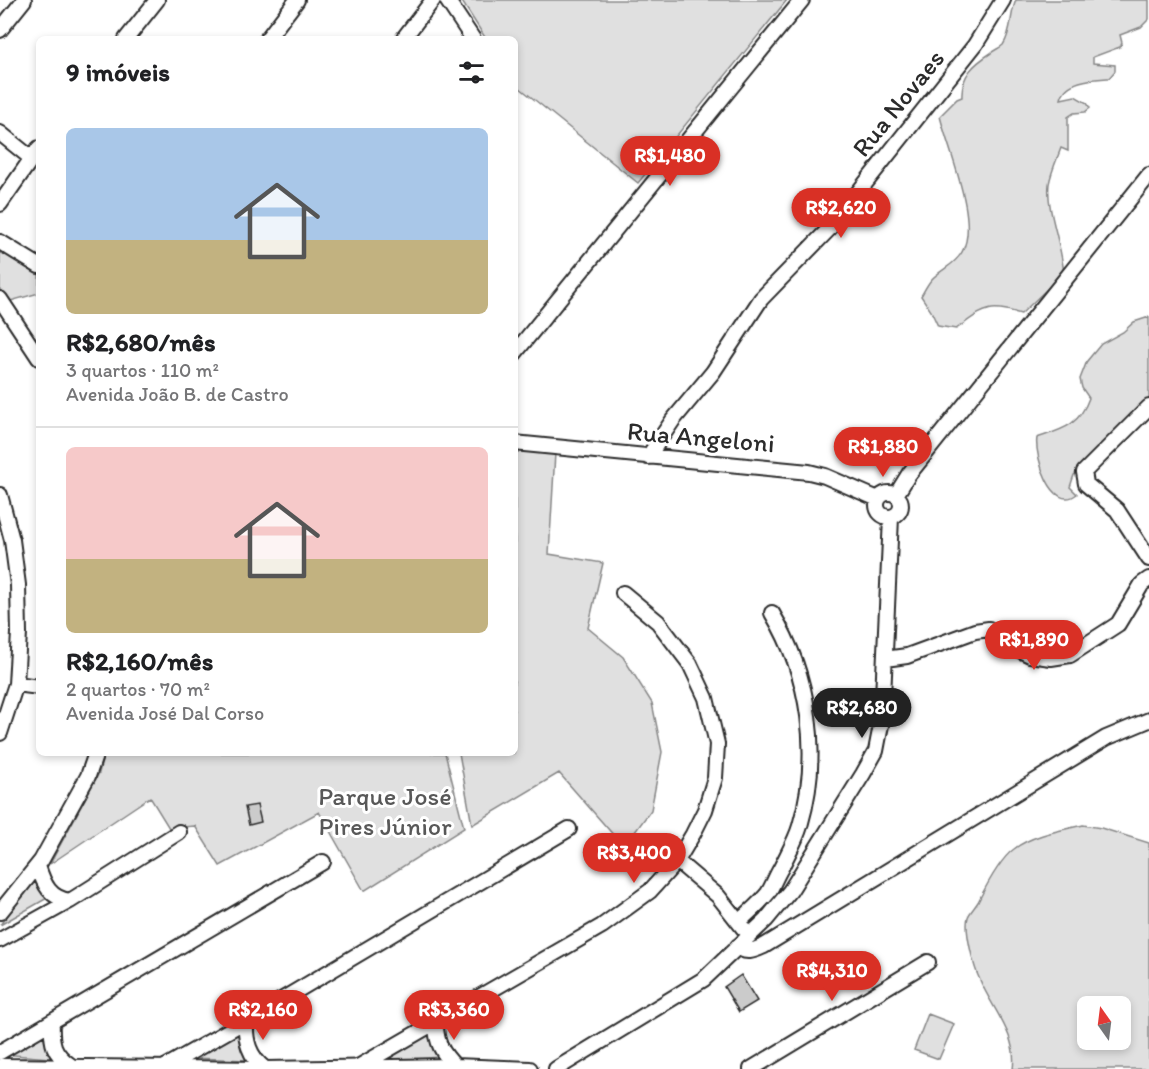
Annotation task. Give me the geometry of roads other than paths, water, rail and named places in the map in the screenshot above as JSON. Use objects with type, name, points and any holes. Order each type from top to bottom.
[{"type":"street","points":[[0,30],[24,0]]},
{"type":"street","points":[[128,36],[157,0]]},
{"type":"street","points":[[269,36],[297,0]]},
{"type":"street","points":[[405,36],[433,0]]},
{"type":"street","points":[[447,0],[471,36]]},
{"type":"street","points":[[518,349],[801,0]]},
{"type":"street","name":"Rua Novaes","points":[[648,457],[674,420],[713,372],[761,299],[829,229],[975,45],[1003,0]]},
{"type":"street","points":[[0,133],[35,153],[0,204]]},
{"type":"street","points":[[896,495],[909,474],[1149,175]]},
{"type":"street","points":[[0,242],[36,264]]},
{"type":"street","points":[[0,299],[36,353]]},
{"type":"street","points":[[1149,407],[1084,472],[1086,484],[1117,510],[1149,559]]},
{"type":"street","name":"Rua Angeloni","points":[[518,443],[808,472],[825,476],[878,499]]},
{"type":"street","points":[[888,493],[896,495],[900,500],[900,510],[891,517],[882,516],[877,508],[878,499],[888,493]]},
{"type":"street","points":[[0,495],[12,540],[18,585],[19,633],[16,684],[0,733]]},
{"type":"street","points":[[556,1069],[690,989],[704,979],[766,920],[790,891],[876,751],[882,720],[891,517]]},
{"type":"street","points":[[885,659],[907,656],[975,631],[988,629],[1011,646],[1030,654],[1051,658],[1070,655],[1118,624],[1143,584],[1149,579]]},
{"type":"street","points":[[358,1067],[602,926],[650,891],[677,861],[705,810],[715,778],[717,744],[706,698],[690,664],[658,622],[623,593]]},
{"type":"street","points":[[739,922],[767,893],[785,860],[800,827],[809,780],[808,711],[795,658],[787,638],[772,613]]},
{"type":"street","points":[[16,684],[36,687]]},
{"type":"street","points":[[738,946],[743,951],[764,946],[1106,738],[1149,720]]},
{"type":"street","points":[[0,912],[38,866],[88,776],[95,756]]},
{"type":"street","points":[[165,1067],[569,829]]},
{"type":"street","points":[[0,940],[70,902],[179,832]]},
{"type":"street","points":[[677,861],[718,896],[749,936]]},
{"type":"street","points":[[0,1052],[323,862]]},
{"type":"street","points":[[38,866],[48,891],[54,897],[70,902]]},
{"type":"street","points":[[751,1069],[928,962]]},
{"type":"street","points":[[246,1021],[250,1054],[265,1069]]},
{"type":"street","points":[[52,1022],[51,1036],[55,1050],[59,1057],[70,1065]]},
{"type":"street","points":[[436,1024],[439,1046],[455,1066]]},
{"type":"street","points":[[0,1066],[265,1069],[455,1066],[530,1069]]},
{"type":"park label","name":"Parque José Pires Júnior","points":[[385,811]]}]
